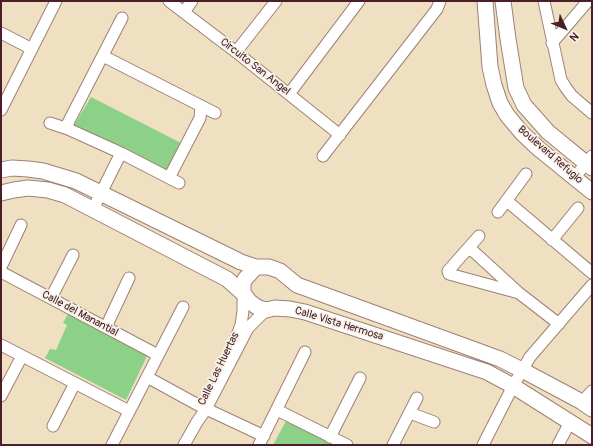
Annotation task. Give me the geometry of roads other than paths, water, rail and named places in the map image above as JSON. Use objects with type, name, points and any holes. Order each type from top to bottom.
[{"type":"street","points":[[1,110],[56,1]]},
{"type":"street","name":"Circuito San Angel","points":[[169,1],[340,135]]},
{"type":"street","points":[[184,12],[192,1]]},
{"type":"street","points":[[236,52],[276,1]]},
{"type":"street","points":[[289,94],[359,1]]},
{"type":"street","points":[[323,156],[438,9],[440,1]]},
{"type":"street","name":"Boulevard Refugio","points":[[485,1],[490,67],[500,103],[507,116],[539,149],[592,192]]},
{"type":"street","name":"Boulevard Refugio","points":[[503,1],[516,88],[524,105],[548,132],[590,162]]},
{"type":"street","points":[[544,1],[561,80],[569,92],[590,107]]},
{"type":"street","points":[[552,43],[588,1]]},
{"type":"street","points":[[68,129],[68,123],[122,18]]},
{"type":"street","points":[[1,33],[32,49]]},
{"type":"street","points":[[103,56],[215,113]]},
{"type":"street","points":[[50,123],[68,129],[121,153],[174,180],[200,118],[201,107]]},
{"type":"street","points":[[93,210],[121,153]]},
{"type":"street","points":[[574,178],[590,162]]},
{"type":"street","name":"Calle Vista Hermosa","points":[[1,170],[12,168],[43,171],[76,181],[241,262],[256,268],[269,267],[280,271],[297,285],[500,359],[587,406]]},
{"type":"street","points":[[498,212],[526,174]]},
{"type":"street","points":[[1,193],[28,188],[48,190],[65,195],[227,279],[253,305],[266,310]]},
{"type":"street","points":[[506,201],[592,273]]},
{"type":"street","points":[[552,240],[578,208]]},
{"type":"street","points":[[1,267],[21,225]]},
{"type":"street","points":[[479,236],[448,273],[450,275],[519,293]]},
{"type":"street","points":[[468,250],[473,251],[519,293],[559,324]]},
{"type":"street","points":[[51,298],[73,255]]},
{"type":"street","points":[[243,294],[242,284],[245,278],[256,268]]},
{"type":"street","name":"Calle del Manantial","points":[[1,272],[158,354]]},
{"type":"street","points":[[106,327],[129,278]]},
{"type":"street","points":[[290,309],[297,300],[297,285]]},
{"type":"street","points":[[483,445],[513,386],[530,357],[592,285]]},
{"type":"street","name":"Calle Las Huertas","points":[[184,445],[197,422],[239,332],[243,311],[243,294]]},
{"type":"street","points":[[112,445],[183,307]]},
{"type":"street","name":"Calle Vista Hermosa","points":[[266,310],[290,309],[305,312],[487,372],[513,386],[592,436]]},
{"type":"street","name":"Calle Las Huertas","points":[[203,407],[248,328],[266,310]]},
{"type":"street","points":[[1,345],[129,411]]},
{"type":"street","points":[[147,377],[262,440],[305,352]]},
{"type":"street","points":[[1,396],[22,356]]},
{"type":"street","points":[[330,437],[360,378]]},
{"type":"street","points":[[53,426],[75,383]]},
{"type":"street","points":[[587,406],[592,391]]},
{"type":"street","points":[[393,445],[417,398]]},
{"type":"street","points":[[277,410],[347,445]]},
{"type":"street","points":[[410,413],[434,422]]},
{"type":"street","points":[[558,445],[570,422]]}]
